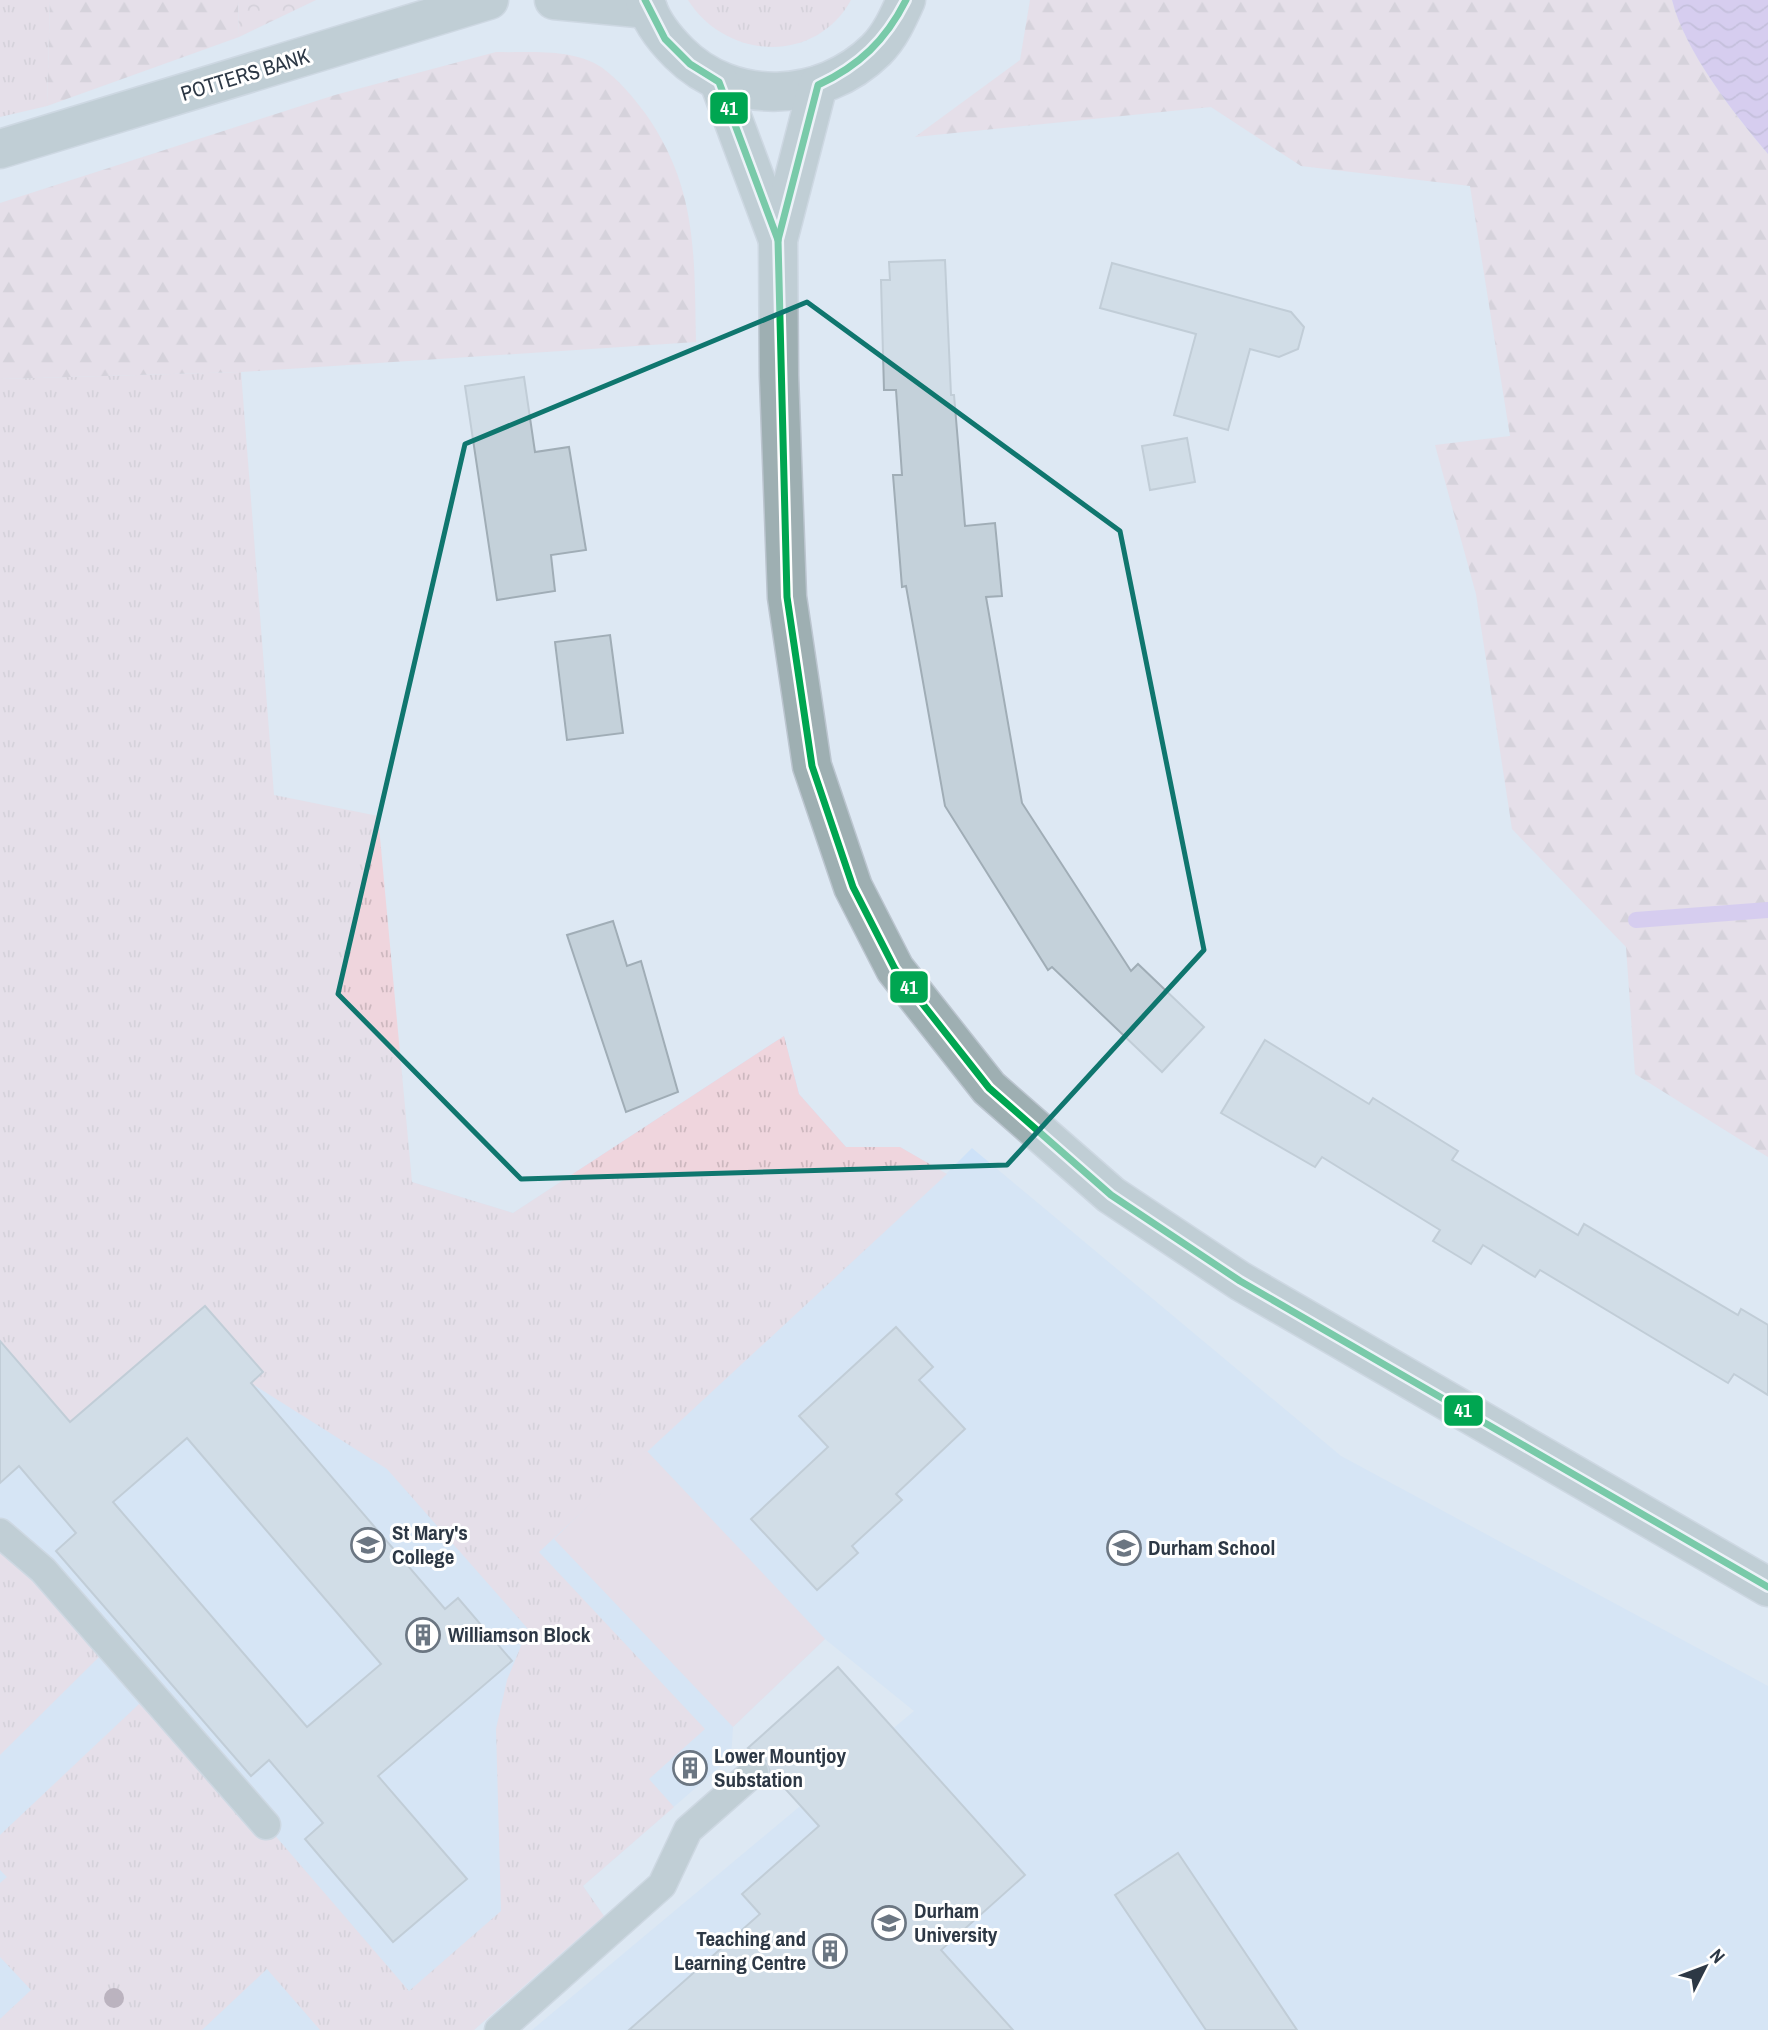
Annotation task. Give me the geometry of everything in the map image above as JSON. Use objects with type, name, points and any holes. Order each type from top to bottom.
[{"type":"street","name":"POTTERS BANK","points":[[0,149],[489,0]]},
{"type":"street","points":[[554,0],[646,5],[665,39],[690,64],[719,82],[752,91],[785,93],[818,86],[840,76],[875,50],[895,25],[906,0]]},
{"type":"street","points":[[719,82],[778,240]]},
{"type":"street","points":[[818,86],[778,240],[779,376],[787,597],[812,766],[853,887],[902,979],[989,1088],[1111,1195],[1240,1281],[1768,1587]]},
{"type":"lane","points":[[0,1533],[43,1570],[267,1825]]},
{"type":"lane","points":[[499,2030],[662,1885],[688,1829],[754,1772]]},
{"type":"highlighted area","points":[[807,302],[1120,531],[1204,950],[1007,1165],[521,1179],[338,994],[465,444]]},
{"type":"shaded area","points":[[784,1036],[799,1094],[846,1147],[900,1147],[946,1174],[972,1148],[1341,1456],[1768,1686],[1768,2030],[532,2030],[914,1711],[825,1639],[733,1727],[731,1757],[583,1886],[604,1916],[474,2030],[0,2030],[0,1188],[412,1182],[513,1213]]},
{"type":"green space","points":[[0,0],[50,0],[47,106],[0,117]]},
{"type":"green space","points":[[50,0],[238,0],[239,37],[47,106]]},
{"type":"green space","points":[[238,0],[316,0],[239,37]]},
{"type":"green space","points":[[688,0],[851,0],[835,21],[816,36],[794,44],[770,47],[747,44],[724,34],[704,20]]},
{"type":"green space","points":[[1030,0],[1672,0],[1678,20],[1699,61],[1740,120],[1768,154],[1768,1157],[1635,1074],[1626,947],[1512,829],[1476,594],[1435,445],[1510,436],[1470,186],[1301,166],[1211,107],[915,137],[1020,60]]},
{"type":"green space","points":[[496,52],[564,54],[589,61],[613,77],[645,113],[675,168],[684,195],[693,251],[696,342],[241,372],[0,379],[0,203],[335,95]]},
{"type":"green space","points":[[241,372],[274,795],[378,816],[412,1182],[513,1213],[784,1036],[799,1094],[846,1147],[900,1147],[947,1174],[539,1552],[705,1729],[649,1779],[674,1807],[583,1886],[604,1916],[474,2030],[320,2030],[267,1969],[202,2030],[0,2030],[0,2019],[31,1990],[0,1957],[0,1883],[7,1877],[0,1870],[0,1835],[139,1704],[266,1825],[409,1991],[501,1911],[496,1729],[507,1680],[528,1629],[387,1469],[251,1383],[262,1372],[205,1306],[70,1422],[0,1341],[0,379]]},
{"type":"green space","points":[[646,1450],[825,1639],[733,1727],[554,1539]]},
{"type":"green space","points":[[0,1533],[43,1570],[99,1657],[0,1755]]},
{"type":"water","points":[[1672,0],[1768,0],[1768,154],[1712,81],[1687,40]]},
{"type":"building","points":[[945,260],[951,395],[954,395],[965,526],[995,523],[1002,596],[986,597],[1022,803],[1131,971],[1138,964],[1204,1027],[1162,1072],[1052,967],[1048,970],[945,806],[906,586],[902,587],[893,475],[902,475],[896,390],[884,390],[881,280],[890,280],[889,262]]},
{"type":"building","points":[[1112,263],[1291,312],[1304,327],[1298,349],[1279,357],[1250,349],[1228,430],[1174,415],[1196,334],[1100,308]]},
{"type":"building","points":[[524,377],[535,452],[569,447],[586,550],[551,555],[555,591],[497,600],[465,386]]},
{"type":"building","points":[[1187,438],[1195,482],[1150,490],[1142,446]]},
{"type":"building","points":[[610,635],[623,733],[567,740],[555,642]]},
{"type":"building","points":[[613,921],[627,966],[641,961],[678,1092],[626,1112],[567,935]]},
{"type":"building","points":[[1265,1040],[1369,1104],[1373,1098],[1458,1151],[1452,1160],[1578,1235],[1584,1224],[1738,1315],[1741,1309],[1768,1325],[1768,1395],[1734,1374],[1728,1383],[1540,1270],[1535,1277],[1483,1245],[1471,1264],[1433,1241],[1440,1230],[1322,1157],[1315,1167],[1221,1113]]},
{"type":"building","name":"Williamson Block","points":[[205,1306],[263,1372],[251,1383],[445,1609],[458,1598],[512,1661],[378,1776],[467,1879],[393,1942],[305,1839],[323,1823],[269,1760],[251,1776],[56,1551],[76,1533],[19,1466],[0,1483],[0,1341],[70,1422]],"holes":[[[187,1438],[381,1664],[307,1727],[113,1502]]]},
{"type":"building","points":[[896,1327],[933,1367],[919,1380],[965,1429],[896,1494],[902,1500],[852,1546],[858,1553],[817,1590],[751,1519],[828,1447],[799,1416]]},
{"type":"building","points":[[838,1667],[1025,1875],[941,1950],[1013,2030],[629,2030],[760,1914],[742,1894],[819,1826],[770,1772],[766,1761],[748,1748]]},
{"type":"building","points":[[1178,1853],[1297,2030],[1206,2030],[1115,1895]]},
{"type":"waterway","points":[[1636,920],[1768,910]]},
{"type":"transit line","name":"41","points":[[645,0],[665,39],[690,64],[719,82],[778,240]]},
{"type":"transit line","name":"41","points":[[906,0],[890,27],[870,50],[833,78],[818,85],[778,240],[787,597],[812,766],[853,887],[895,969],[989,1088],[1111,1195],[1240,1281],[1768,1587]]},
{"type":"place","name":"St Mary's College","points":[[368,1545]]},
{"type":"place","name":"Durham School","points":[[1124,1548]]},
{"type":"place","name":"Williamson Block","points":[[423,1635]]},
{"type":"place","name":"Lower Mountjoy Substation","points":[[690,1768]]},
{"type":"place","name":"Durham University","points":[[889,1923]]},
{"type":"place","name":"Teaching and Learning Centre","points":[[830,1951]]}]
